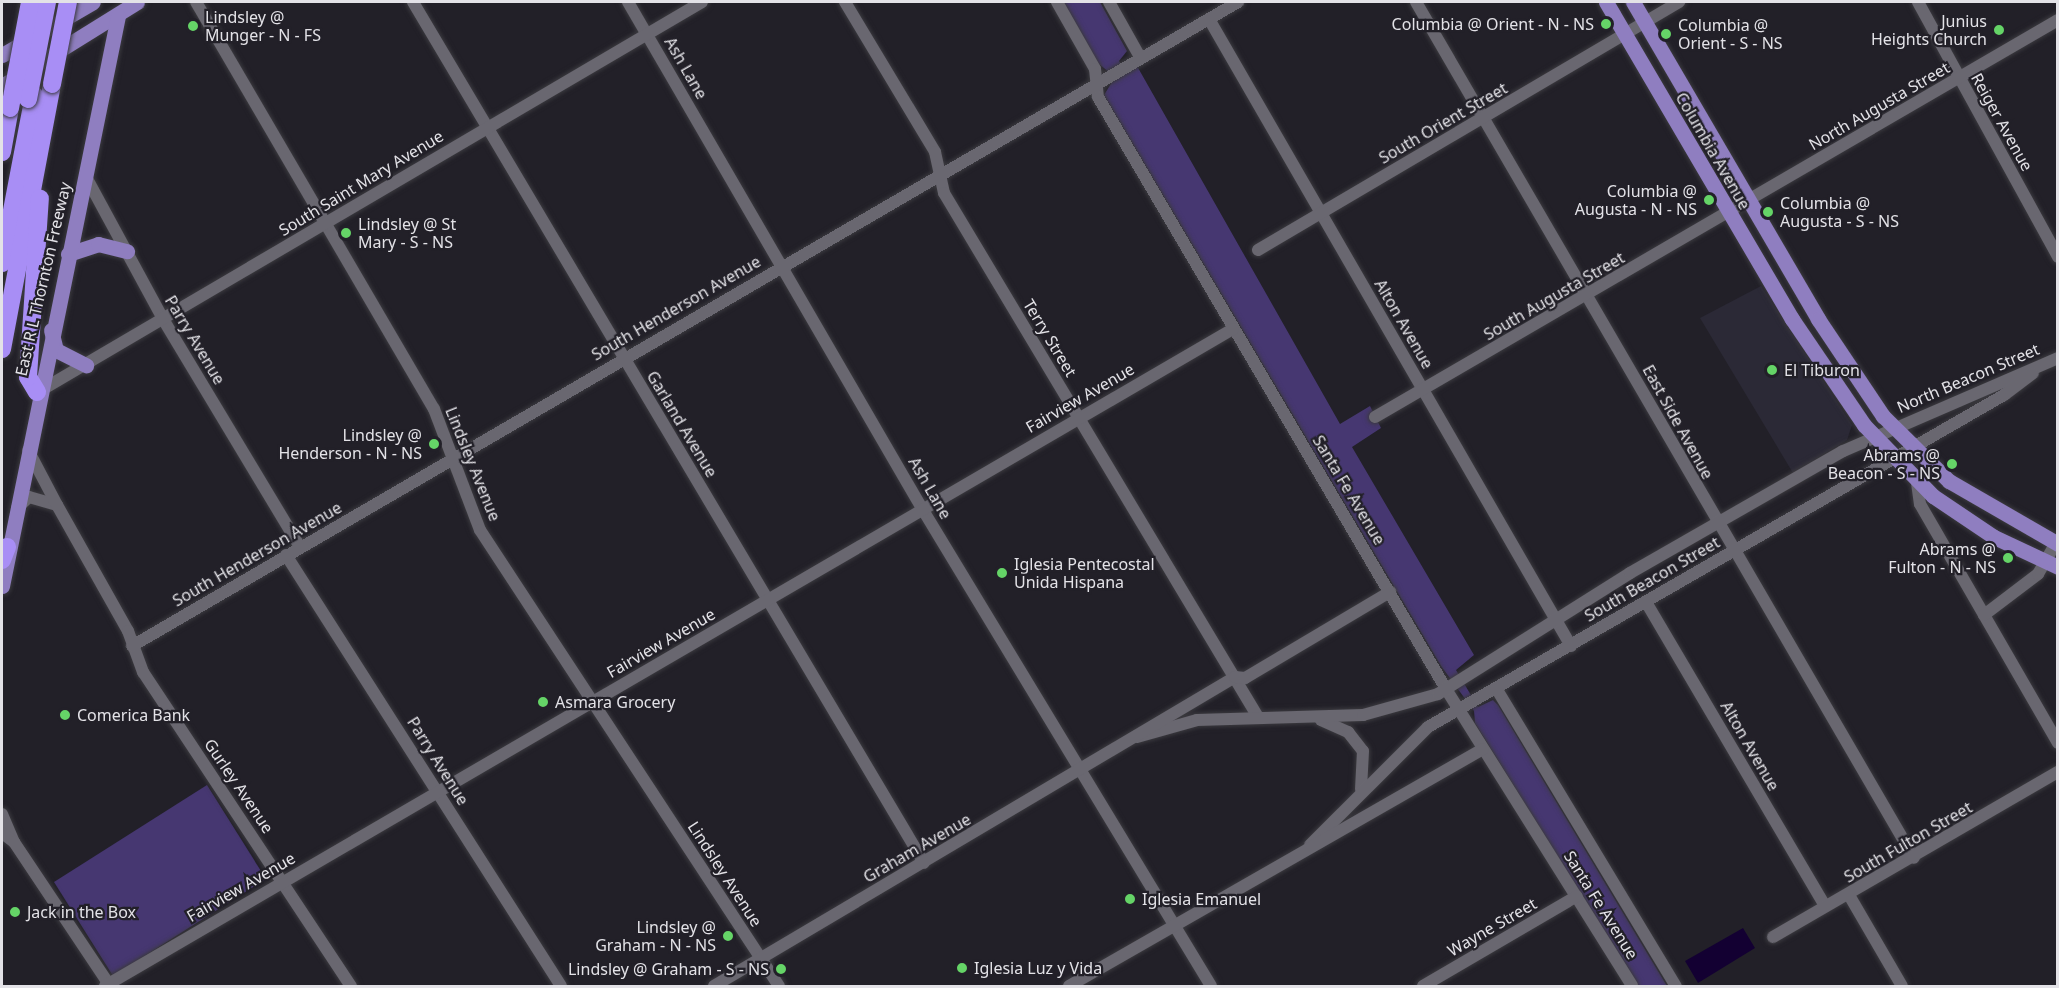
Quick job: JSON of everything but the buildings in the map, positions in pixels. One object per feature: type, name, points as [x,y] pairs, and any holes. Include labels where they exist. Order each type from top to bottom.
[{"type":"highway","points":[[2,152],[30,2]]},
{"type":"highway","points":[[2,263],[46,2]]},
{"type":"highway","points":[[2,234],[52,2]]},
{"type":"highway","name":"East R L Thornton Freeway","points":[[2,350],[68,2]]},
{"type":"highway","points":[[37,392],[28,377],[43,136]]},
{"type":"main road","points":[[6,52],[93,2]]},
{"type":"main road","points":[[2,86],[118,16],[137,2]]},
{"type":"main road","name":"Columbia Avenue","points":[[1606,2],[1816,358],[1873,436],[1891,458],[1917,483],[1994,537],[2052,565]]},
{"type":"main road","name":"Columbia Avenue","points":[[1633,2],[1851,374],[1892,428],[1911,447],[1974,499],[2057,543]]},
{"type":"main road","name":"East R L Thornton Freeway","points":[[2,586],[4,553],[51,323],[86,177],[118,16]]},
{"type":"main road","points":[[68,254],[98,244],[127,251]]},
{"type":"main road","points":[[51,323],[56,350],[86,365]]},
{"type":"street","name":"Lindsley Avenue","points":[[196,2],[434,409],[480,530],[779,987]]},
{"type":"street","name":"Garland Avenue","points":[[413,2],[924,863]]},
{"type":"street","name":"Ash Lane","points":[[628,2],[923,510],[1210,987]]},
{"type":"street","name":"South Saint Mary Avenue","points":[[37,392],[702,2]]},
{"type":"street","name":"Terry Street","points":[[845,2],[935,152],[939,177],[1078,418],[1258,717]]},
{"type":"street","name":"Santa Fe Avenue","points":[[1057,2],[1095,69],[1098,97],[1233,329],[1458,709],[1632,987]]},
{"type":"street","points":[[1109,2],[1140,57]]},
{"type":"street","name":"South Henderson Avenue","points":[[132,646],[781,265],[939,177],[1096,82],[1238,2]]},
{"type":"street","name":"East Side Avenue","points":[[1416,2],[1587,295],[1716,523],[1914,858]]},
{"type":"street","name":"South Orient Street","points":[[1258,250],[1679,2]]},
{"type":"street","name":"Reiger Avenue","points":[[1918,2],[2058,257]]},
{"type":"street","name":"Alton Avenue","points":[[1209,19],[1571,646]]},
{"type":"street","name":"North Augusta Street","points":[[1748,201],[2058,20]]},
{"type":"street","name":"Parry Avenue","points":[[86,177],[163,319],[300,547]]},
{"type":"street","name":"South Augusta Street","points":[[1375,417],[1424,391],[1748,201]]},
{"type":"street","name":"Fairview Avenue","points":[[108,986],[284,881],[1233,329]]},
{"type":"street","name":"North Beacon Street","points":[[1892,428],[2033,373],[2058,358]]},
{"type":"street","name":"South Beacon Street","points":[[1310,845],[1362,789],[1428,727],[1571,646],[2033,373]]},
{"type":"street","name":"South Beacon Street","points":[[1446,689],[1716,523],[1873,436],[1892,428]]},
{"type":"street","name":"Gurley Avenue","points":[[26,445],[132,646],[143,672],[284,881],[351,987]]},
{"type":"street","points":[[1917,483],[1920,504],[2058,743]]},
{"type":"street","points":[[14,512],[29,497],[57,505]]},
{"type":"street","points":[[1984,615],[2052,565],[2057,543]]},
{"type":"street","name":"Parry Avenue","points":[[286,555],[561,987]]},
{"type":"street","name":"Graham Avenue","points":[[714,987],[1079,772],[1235,677],[1245,678],[1390,592]]},
{"type":"street","name":"Alton Avenue","points":[[1646,602],[1825,906]]},
{"type":"street","name":"Santa Fe Avenue","points":[[1496,688],[1676,987]]},
{"type":"street","name":"Graham Avenue","points":[[1137,737],[1197,720],[1258,717],[1318,719],[1390,711],[1446,689]]},
{"type":"street","points":[[1318,719],[1348,732],[1363,751],[1362,789]]},
{"type":"street","name":"South Beacon Street","points":[[1069,987],[1310,845],[1351,827],[1483,749]]},
{"type":"street","name":"South Fulton Street","points":[[1773,937],[1914,858],[2058,772]]},
{"type":"street","points":[[2,814],[14,842],[108,986]]},
{"type":"street","points":[[2,833],[14,842]]},
{"type":"street","points":[[1849,895],[1902,987]]},
{"type":"street","name":"Wayne Street","points":[[1423,987],[1577,896]]},
{"type":"shaded area","points":[[1063,2],[1100,2],[1127,51],[1119,61],[1126,72],[1137,66],[1340,424],[1370,406],[1381,428],[1352,447],[1474,655],[1456,670],[1478,707],[1493,700],[1498,705],[1667,986],[1638,986],[1475,723],[1474,711],[1441,666],[1104,95],[1115,77],[1099,64]]},
{"type":"shaded area","points":[[1761,286],[1852,425],[1847,440],[1793,473],[1700,318]]},
{"type":"shaded area","points":[[207,785],[266,879],[113,976],[54,882]]},
{"type":"shaded area","points":[[1743,928],[1755,948],[1698,983],[1685,961]]},
{"type":"place","name":"Columbia @ Orient - N - NS","points":[[1606,24]]},
{"type":"place","name":"Lindsley @ Munger - N - FS","points":[[193,26]]},
{"type":"place","name":"Junius Heights Church","points":[[1999,30]]},
{"type":"place","name":"Columbia @ Orient - S - NS","points":[[1666,34]]},
{"type":"place","name":"Columbia @ Augusta - N - NS","points":[[1709,200]]},
{"type":"place","name":"Columbia @ Augusta - S - NS","points":[[1768,212]]},
{"type":"place","name":"Lindsley @ St Mary - S - NS","points":[[346,233]]},
{"type":"place","name":"El Tiburon","points":[[1772,370]]},
{"type":"place","name":"Lindsley @ Henderson - N - NS","points":[[434,444]]},
{"type":"place","name":"Abrams @ Beacon - S - NS","points":[[1952,464]]},
{"type":"place","name":"Abrams @ Fulton - N - NS","points":[[2008,558]]},
{"type":"place","name":"Iglesia Pentecostal Unida Hispana","points":[[1002,573]]},
{"type":"place","name":"Asmara Grocery","points":[[543,702]]},
{"type":"place","name":"Comerica Bank","points":[[65,715]]},
{"type":"place","name":"Iglesia Emanuel","points":[[1130,899]]},
{"type":"place","name":"Jack in the Box","points":[[15,912]]},
{"type":"place","name":"Lindsley @ Graham - N - NS","points":[[728,936]]},
{"type":"place","name":"Iglesia Luz y Vida","points":[[962,968]]},
{"type":"place","name":"Lindsley @ Graham - S - NS","points":[[781,969]]}]
